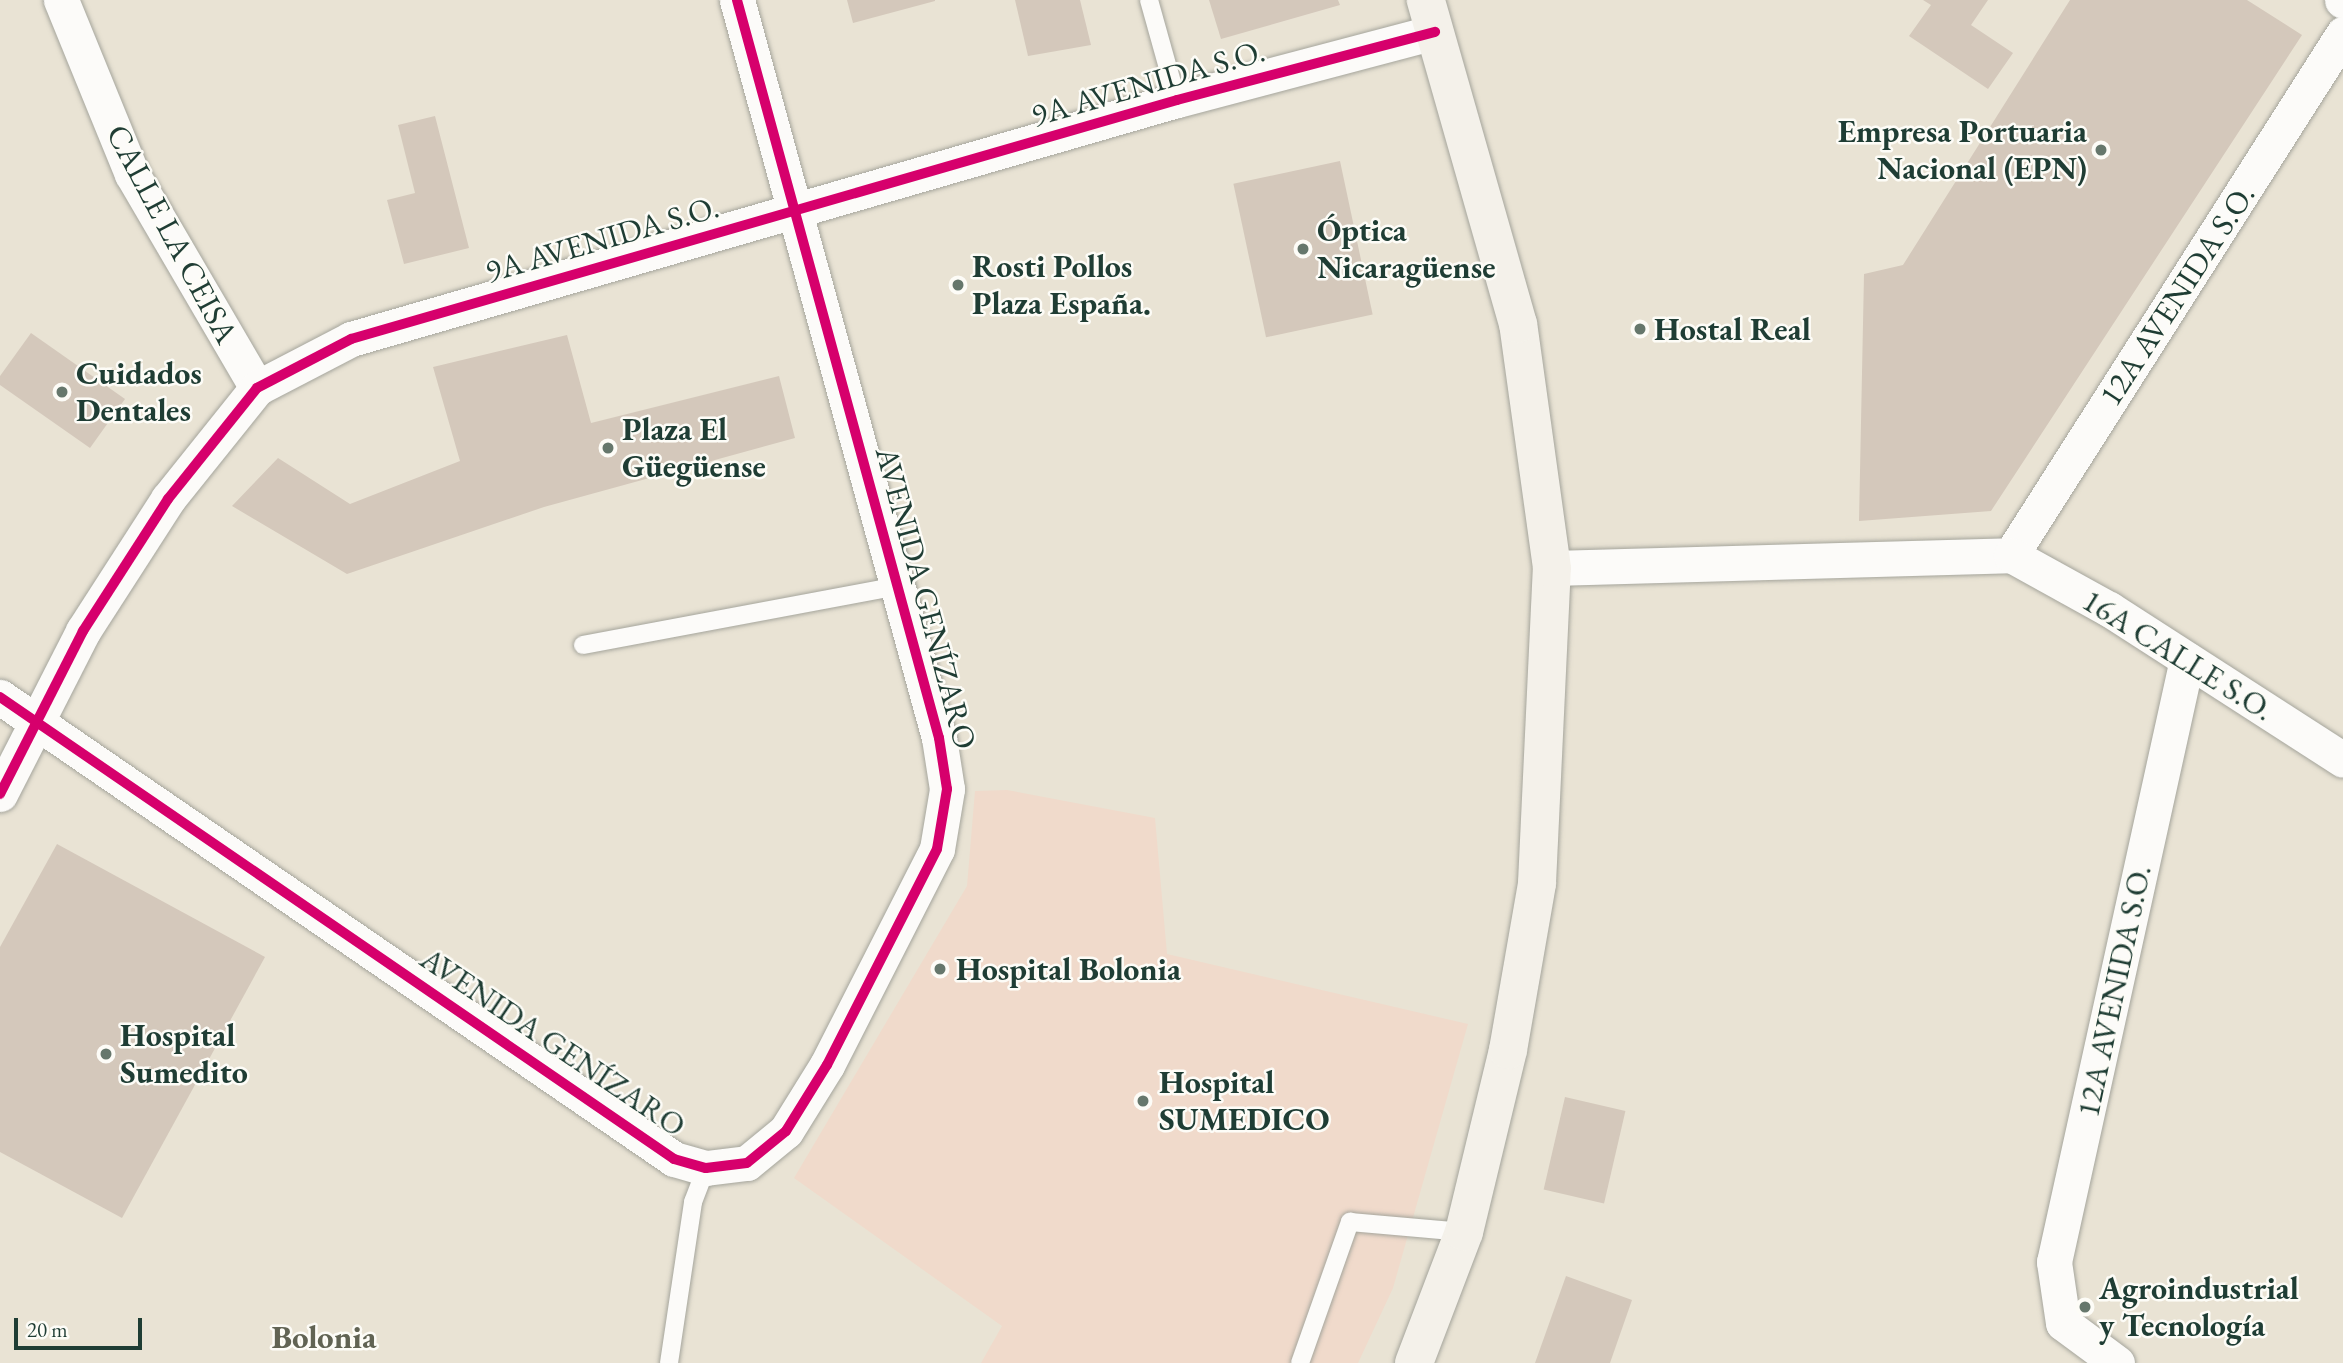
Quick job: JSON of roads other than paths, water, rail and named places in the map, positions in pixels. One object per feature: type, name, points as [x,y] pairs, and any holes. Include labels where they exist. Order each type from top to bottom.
[{"type":"main road","points":[[1415,1363],[1464,1231],[1508,1050],[1537,883],[1552,568],[1518,324],[1430,16]]},
{"type":"street","name":"CALLE LA CEISA","points":[[61,0],[132,174],[257,388]]},
{"type":"street","name":"AVENIDA GENÍZARO","points":[[0,697],[40,721],[674,1159],[706,1168],[747,1163],[786,1131],[827,1065],[937,849],[947,789],[939,738],[737,0]]},
{"type":"street","name":"9A AVENIDA S.O.","points":[[0,794],[40,721],[83,631],[168,499],[257,388],[351,339],[1177,100],[1430,16]]},
{"type":"street","name":"12A AVENIDA S.O.","points":[[2011,555],[2343,34]]},
{"type":"street","points":[[1552,568],[2011,555]]},
{"type":"street","name":"16A CALLE S.O.","points":[[2011,555],[2109,609],[2343,760]]},
{"type":"street","name":"12A AVENIDA S.O.","points":[[2117,1363],[2063,1323],[2054,1262],[2187,659]]},
{"type":"lane","points":[[1150,0],[1177,100]]},
{"type":"lane","points":[[583,645],[897,586]]},
{"type":"lane","points":[[669,1363],[693,1202],[706,1168]]},
{"type":"lane","points":[[1300,1363],[1350,1222],[1464,1231]]},
{"type":"place","name":"Empresa Portuaria Nacional (EPN)","points":[[2101,150]]},
{"type":"place","name":"Óptica Nicaragüense","points":[[1303,249]]},
{"type":"place","name":"Rosti Pollos Plaza España.","points":[[958,285]]},
{"type":"place","name":"Hostal Real","points":[[1640,329]]},
{"type":"place","name":"Cuidados Dentales","points":[[62,392]]},
{"type":"place","name":"Plaza El Güegüense","points":[[608,448]]},
{"type":"place","name":"Hospital Bolonia","points":[[940,969]]},
{"type":"place","name":"Hospital Sumedito","points":[[106,1054]]},
{"type":"place","name":"Hospital SUMEDICO","points":[[1143,1101]]},
{"type":"place","name":"Agroindustrial y Tecnología","points":[[2085,1307]]},
{"type":"district","name":"Bolonia","points":[[324,1337]]}]
